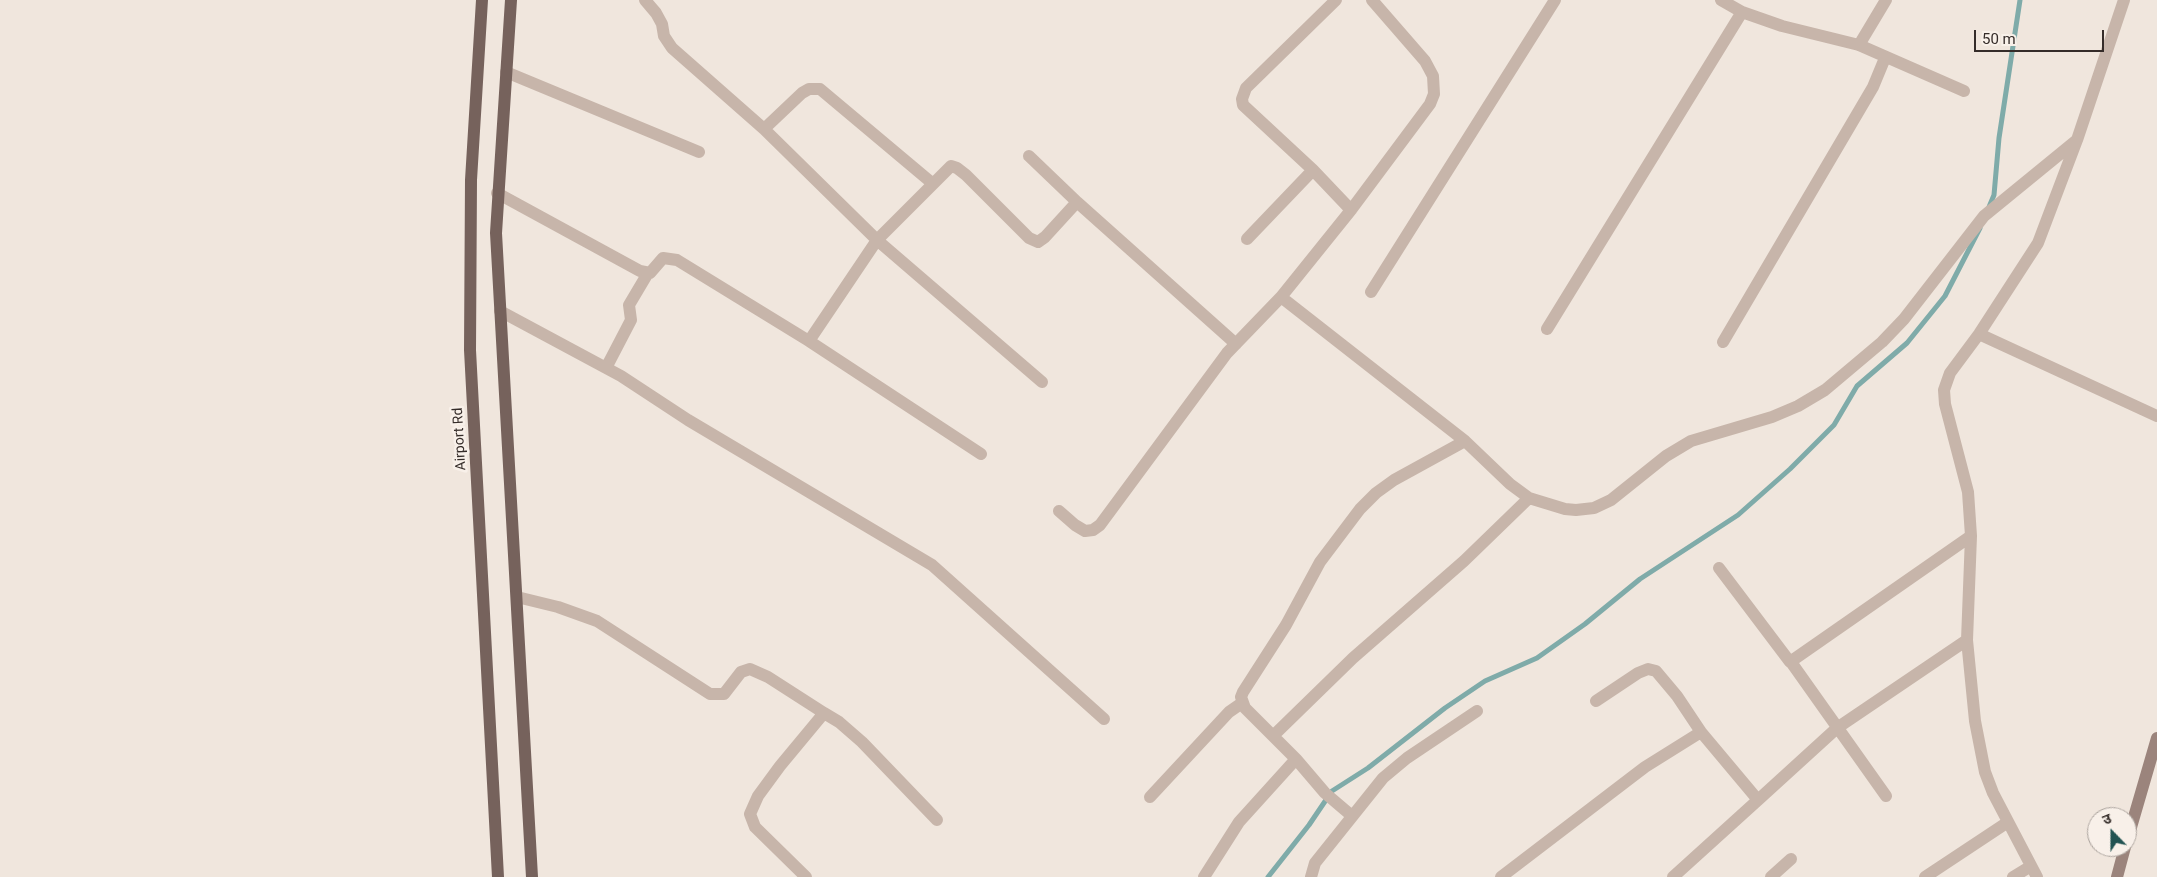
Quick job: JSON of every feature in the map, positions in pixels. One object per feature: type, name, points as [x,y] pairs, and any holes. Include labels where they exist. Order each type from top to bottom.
[{"type":"main road","name":"Airport Rd","points":[[482,0],[471,180],[470,350],[498,877]]},
{"type":"main road","points":[[511,0],[496,233],[532,877]]},
{"type":"street","points":[[645,0],[656,13],[662,24],[664,36],[672,48],[764,129],[877,240],[1042,382]]},
{"type":"street","points":[[1336,0],[1246,88],[1242,95],[1243,106],[1313,170],[1351,210]]},
{"type":"street","points":[[1059,511],[1075,526],[1085,530],[1093,530],[1100,526],[1226,353],[1281,297],[1351,210],[1430,104],[1434,94],[1433,76],[1425,61],[1372,0]]},
{"type":"street","points":[[1371,292],[1555,0]]},
{"type":"street","points":[[1721,0],[1742,12],[1782,26],[1859,45],[1964,91]]},
{"type":"street","points":[[1859,45],[1886,0]]},
{"type":"street","points":[[2014,877],[2034,872],[1993,793],[1981,754],[1975,721],[1967,640],[1971,536],[1968,492],[1945,404],[1944,390],[1950,373],[1980,334],[2038,243],[2077,140],[2124,0]]},
{"type":"street","points":[[1547,329],[1742,12]]},
{"type":"street","points":[[1723,342],[1873,87],[1885,58]]},
{"type":"street","points":[[506,72],[699,152]]},
{"type":"street","points":[[764,129],[802,93],[809,89],[820,89],[932,183]]},
{"type":"street","points":[[1281,297],[1466,442],[1510,484],[1529,498],[1565,509],[1594,508],[1611,500],[1666,456],[1691,441],[1772,417],[1798,406],[1825,390],[1882,342],[1904,319],[1984,216],[2077,140]]},
{"type":"street","points":[[1029,156],[1077,202],[1236,344]]},
{"type":"street","points":[[809,341],[877,240],[951,166],[957,168],[1020,232],[1033,241],[1045,237],[1077,202]]},
{"type":"street","points":[[1247,240],[1313,170]]},
{"type":"street","points":[[498,193],[640,271],[648,273]]},
{"type":"street","points":[[606,368],[631,320],[628,305],[648,273],[654,270],[662,258],[677,260],[809,341],[981,454]]},
{"type":"street","points":[[500,311],[606,368],[688,420],[932,565],[1104,719]]},
{"type":"street","points":[[1980,334],[2157,416]]},
{"type":"street","points":[[1242,703],[1243,692],[1286,624],[1320,562],[1341,531],[1376,492],[1418,466],[1466,442]]},
{"type":"street","points":[[1274,735],[1353,658],[1464,561],[1529,498]]},
{"type":"street","points":[[1791,662],[1971,536]]},
{"type":"street","points":[[1719,568],[1791,662],[1886,796]]},
{"type":"street","points":[[517,597],[558,607],[597,621],[710,694],[724,694],[741,672],[750,669],[768,677],[839,722],[862,742],[937,820]]},
{"type":"street","points":[[1672,877],[1837,728],[1967,640]]},
{"type":"street","points":[[1596,701],[1638,673],[1648,669],[1656,671],[1677,696],[1701,732],[1758,800]]},
{"type":"street","points":[[1242,703],[1274,735],[1325,793],[1349,813]]},
{"type":"street","points":[[1150,797],[1229,712],[1242,703]]},
{"type":"street","points":[[1311,877],[1315,863],[1349,813],[1383,778],[1396,766],[1477,712]]},
{"type":"street","points":[[806,877],[755,827],[750,814],[758,796],[824,713]]},
{"type":"street","points":[[1501,877],[1516,873],[1645,768],[1701,732]]},
{"type":"street","points":[[2137,807],[2157,738]]},
{"type":"street","points":[[1204,877],[1239,822],[1296,759]]},
{"type":"street","points":[[1925,877],[2008,822]]},
{"type":"street","points":[[2118,877],[2123,857]]},
{"type":"street","points":[[1771,877],[1791,859]]},
{"type":"waterway","points":[[1989,207],[1994,195],[1999,138],[2020,0]]},
{"type":"waterway","points":[[1268,877],[1309,825],[1332,791],[1368,768],[1445,708],[1485,681],[1537,658],[1585,624],[1640,579],[1738,515],[1790,469],[1834,425],[1857,386],[1907,343],[1945,296],[1980,228]]}]
